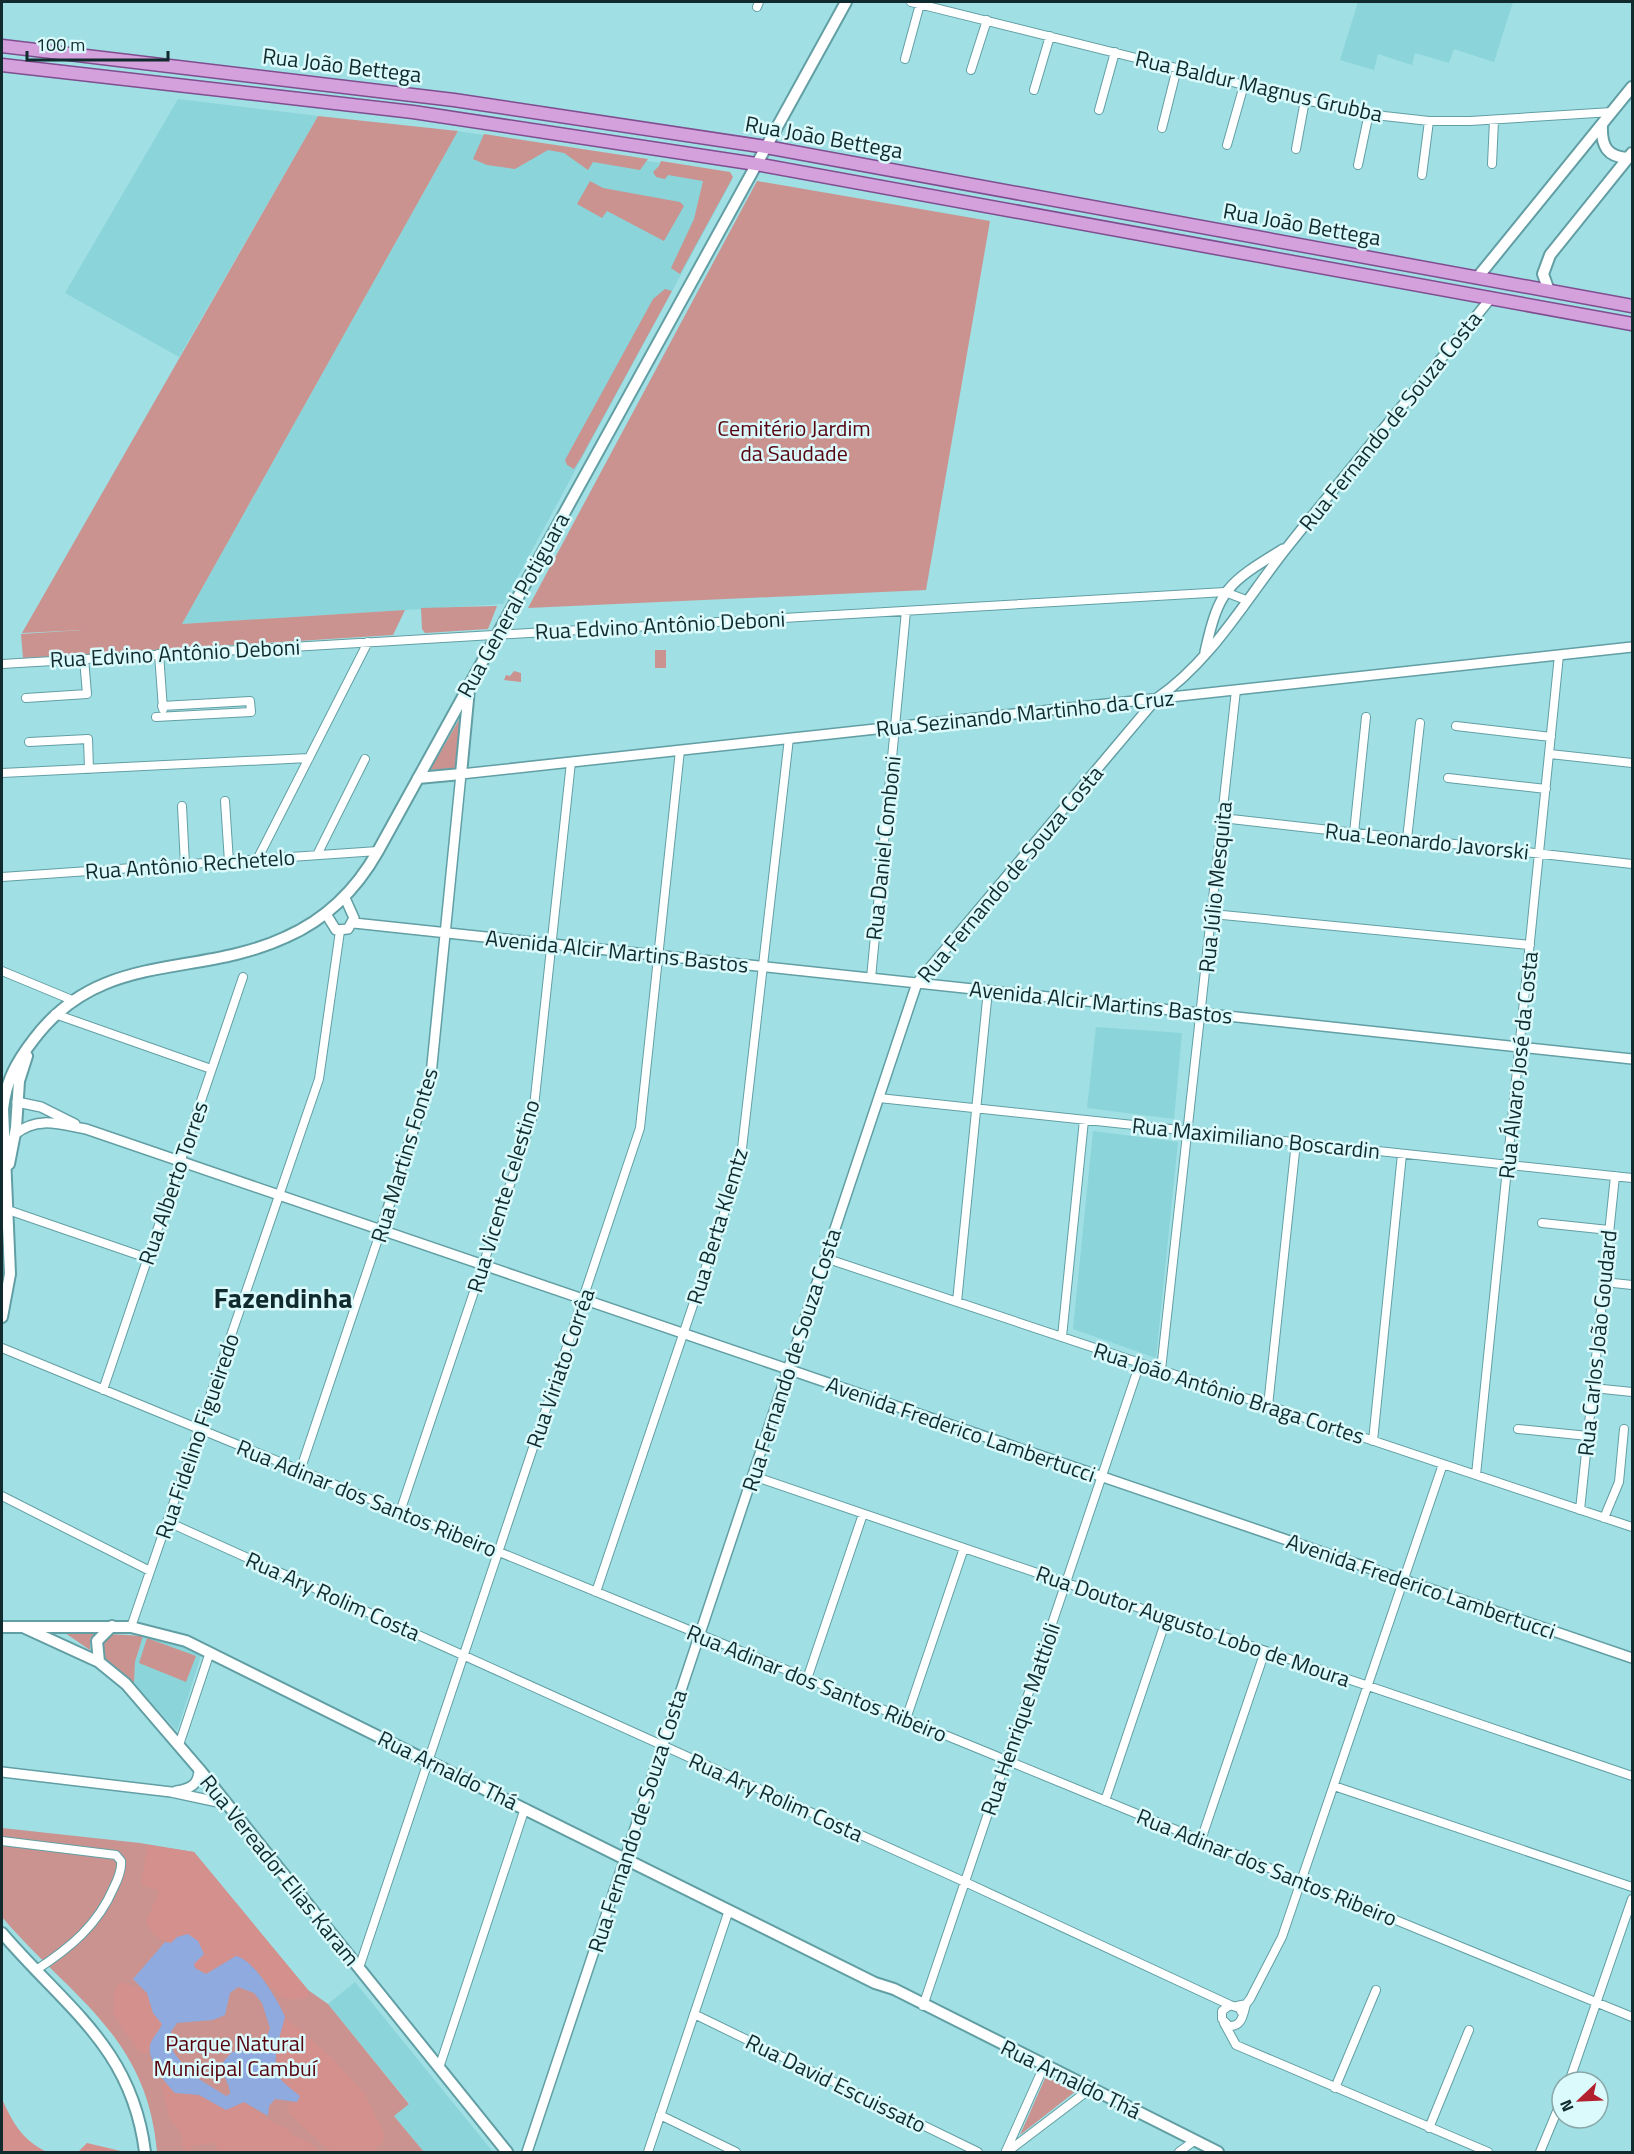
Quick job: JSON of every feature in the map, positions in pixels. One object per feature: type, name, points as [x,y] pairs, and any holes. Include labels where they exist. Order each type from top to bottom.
[{"type":"main road","name":"Rua General Potiguara","points":[[2,1317],[10,1274],[2,1125],[7,1085],[17,1062],[55,1014],[93,987],[119,977],[263,946],[301,930],[326,914],[345,898],[363,876],[846,2]]},
{"type":"main road","name":"Rua João Bettega","points":[[2,46],[436,97],[766,147],[1632,306]]},
{"type":"main road","points":[[26,68],[30,50]]},
{"type":"main road","name":"Rua João Bettega","points":[[2,65],[412,112],[756,164],[1632,324]]},
{"type":"main road","points":[[1478,278],[1632,87]]},
{"type":"main road","points":[[412,112],[414,95]]},
{"type":"main road","points":[[434,116],[436,97]]},
{"type":"main road","points":[[1602,125],[1601,138],[1607,152],[1613,156],[1630,156]]},
{"type":"main road","points":[[1550,291],[1543,274],[1550,255],[1630,156]]},
{"type":"main road","points":[[1107,228],[1110,211]]},
{"type":"main road","points":[[1128,232],[1130,214]]},
{"type":"main road","points":[[1439,289],[1443,272]]},
{"type":"main road","name":"Rua Martins Fontes","points":[[462,774],[470,684]]},
{"type":"main road","name":"Rua Sezinando Martinho da Cruz","points":[[418,778],[462,774]]},
{"type":"main road","name":"Rua General Potiguara","points":[[5,1182],[15,1134],[21,1073],[34,1039]]},
{"type":"main road","points":[[2,1125],[17,1102]]},
{"type":"main road","name":"Rua Vereador Elias Karam","points":[[21,1626],[99,1662],[122,1680],[199,1769],[507,2152]]},
{"type":"main road","points":[[99,1662],[97,1641],[112,1626]]},
{"type":"main road","name":"Rua Arnaldo Thá","points":[[2,1627],[112,1626],[131,1627],[174,1636],[429,1760],[875,1983],[906,2002],[923,2006],[1218,2152]]},
{"type":"main road","points":[[2,1933],[94,2032],[119,2067],[135,2102],[145,2152]]},
{"type":"street","name":"Rua Baldur Magnus Grubba","points":[[915,3],[1305,100],[1369,113],[1428,121],[1494,120],[1612,112]]},
{"type":"street","points":[[905,59],[915,3]]},
{"type":"street","points":[[971,70],[987,20]]},
{"type":"street","points":[[1034,90],[1050,36]]},
{"type":"street","points":[[1099,110],[1114,52]]},
{"type":"street","points":[[1162,128],[1178,68]]},
{"type":"street","points":[[1227,145],[1244,85]]},
{"type":"street","points":[[1296,149],[1305,100]]},
{"type":"street","points":[[1358,165],[1369,113]]},
{"type":"street","points":[[1492,164],[1494,120]]},
{"type":"street","points":[[1422,175],[1428,121]]},
{"type":"street","name":"Rua Fernando de Souza Costa","points":[[527,2152],[917,983],[1156,699],[1183,678],[1226,630],[1289,545],[1491,298]]},
{"type":"street","name":"Rua Fernando de Souza Costa","points":[[1205,654],[1214,613],[1225,592],[1245,573],[1289,545]]},
{"type":"street","name":"Rua Edvino Antônio Deboni","points":[[2,663],[1225,592],[1246,600]]},
{"type":"street","name":"Rua Daniel Comboni","points":[[871,978],[906,611]]},
{"type":"street","points":[[257,860],[368,642]]},
{"type":"street","name":"Rua Sezinando Martinho da Cruz","points":[[462,774],[1632,647]]},
{"type":"street","points":[[159,654],[162,706],[160,717],[251,712],[250,701],[162,706]]},
{"type":"street","name":"Rua Álvaro José da Costa","points":[[1476,1475],[1559,655]]},
{"type":"street","points":[[26,698],[87,694],[84,659]]},
{"type":"street","name":"Rua Júlio Mesquita","points":[[1161,1370],[1236,690]]},
{"type":"street","points":[[1354,833],[1366,717]]},
{"type":"street","points":[[1407,839],[1420,723]]},
{"type":"street","points":[[1456,726],[1551,737]]},
{"type":"street","name":"Rua Berta Klemtz","points":[[596,1592],[740,1166],[789,738]]},
{"type":"street","points":[[29,742],[88,739],[89,769]]},
{"type":"street","name":"Rua Viriato Corrêa","points":[[359,1968],[639,1128],[680,750]]},
{"type":"street","points":[[1550,754],[1632,763]]},
{"type":"street","points":[[2,773],[309,758]]},
{"type":"street","points":[[318,855],[365,759]]},
{"type":"street","name":"Rua Vicente Celestino","points":[[400,1512],[534,1110],[571,762]]},
{"type":"street","name":"Rua Martins Fontes","points":[[300,1471],[429,1087],[462,774]]},
{"type":"street","points":[[1448,778],[1546,789]]},
{"type":"street","points":[[225,801],[229,862]]},
{"type":"street","points":[[182,806],[185,864]]},
{"type":"street","name":"Rua Leonardo Javorski","points":[[1222,818],[1632,864]]},
{"type":"street","name":"Rua Antônio Rechetelo","points":[[2,877],[378,851]]},
{"type":"street","points":[[326,914],[332,926],[340,931],[348,929],[354,922],[354,913],[345,898]]},
{"type":"street","points":[[1212,914],[1530,945]]},
{"type":"street","name":"Avenida Alcir Martins Bastos","points":[[354,922],[1632,1059]]},
{"type":"street","name":"Rua Fidelino Figueiredo","points":[[131,1627],[323,1062],[340,931]]},
{"type":"street","points":[[2,971],[72,1000]]},
{"type":"street","name":"Rua Alberto Torres","points":[[103,1390],[243,976]]},
{"type":"street","points":[[957,1302],[988,990]]},
{"type":"street","points":[[55,1014],[211,1069]]},
{"type":"street","name":"Rua Maximiliano Boscardin","points":[[879,1098],[1632,1178]]},
{"type":"street","name":"Avenida Frederico Lambertucci","points":[[17,1102],[41,1107],[86,1130],[1632,1658]]},
{"type":"street","points":[[1062,1336],[1084,1120]]},
{"type":"street","name":"Avenida Frederico Lambertucci","points":[[15,1134],[26,1126],[39,1122],[86,1130]]},
{"type":"street","points":[[1268,1406],[1296,1142]]},
{"type":"street","points":[[1373,1441],[1402,1154]]},
{"type":"street","name":"Rua Carlos João Goudard","points":[[1580,1510],[1615,1176]]},
{"type":"street","points":[[8,1210],[147,1258]]},
{"type":"street","points":[[1542,1223],[1609,1230]]},
{"type":"street","name":"Rua João Antônio Braga Cortes","points":[[825,1258],[1632,1527]]},
{"type":"street","points":[[1604,1282],[1632,1285]]},
{"type":"street","name":"Rua Adinar dos Santos Ribeiro","points":[[2,1348],[1632,2017]]},
{"type":"street","name":"Rua Henrique Mattioli","points":[[923,2006],[1140,1363]]},
{"type":"street","points":[[1593,1388],[1632,1392]]},
{"type":"street","points":[[1518,1429],[1588,1436]]},
{"type":"street","points":[[1604,1518],[1619,1482],[1624,1429]]},
{"type":"street","points":[[1233,2043],[1236,2026],[1274,1954],[1301,1881],[1443,1464]]},
{"type":"street","name":"Rua Doutor Augusto Lobo de Moura","points":[[753,1476],[1632,1776]]},
{"type":"street","points":[[2,1496],[150,1571]]},
{"type":"street","points":[[807,1679],[863,1514]]},
{"type":"street","name":"Rua Ary Rolim Costa","points":[[168,1521],[1233,2006]]},
{"type":"street","points":[[906,1719],[964,1548]]},
{"type":"street","points":[[1105,1801],[1167,1617]]},
{"type":"street","points":[[1201,1840],[1266,1651]]},
{"type":"street","points":[[179,1745],[210,1652]]},
{"type":"street","points":[[171,1792],[192,1786],[199,1777],[199,1769]]},
{"type":"street","points":[[2,1772],[171,1792],[227,1804]]},
{"type":"street","points":[[1334,1785],[1632,1887]]},
{"type":"street","points":[[439,2068],[525,1808]]},
{"type":"street","points":[[2,1841],[116,1855],[121,1860],[118,1877],[99,1917],[66,1949],[36,1970]]},
{"type":"street","points":[[1573,2070],[1632,1899]]},
{"type":"street","points":[[648,2152],[729,1910]]},
{"type":"street","points":[[1335,2088],[1376,1990]]},
{"type":"street","points":[[1220,2001],[1224,2023],[1233,2043],[1488,2152]]},
{"type":"street","points":[[1222,2011],[1246,2004]]},
{"type":"street","points":[[1233,2006],[1243,2014]]},
{"type":"street","name":"Rua David Escuissato","points":[[694,2014],[978,2152]]},
{"type":"street","points":[[1224,2023],[1236,2026]]},
{"type":"street","points":[[1429,2128],[1469,2030]]},
{"type":"street","points":[[1006,2152],[1044,2066]]},
{"type":"street","points":[[1006,2152],[1090,2089]]},
{"type":"street","points":[[660,2115],[736,2152]]},
{"type":"street","points":[[1540,2152],[1550,2128]]},
{"type":"street","points":[[1179,2152],[1194,2141]]},
{"type":"shaded area","points":[[1358,2],[1513,2],[1494,62],[1454,49],[1449,63],[1415,53],[1412,65],[1378,54],[1374,70],[1340,60]]},
{"type":"shaded area","points":[[178,99],[318,116],[179,357],[65,293]]},
{"type":"shaded area","points":[[458,131],[730,174],[732,180],[503,604],[182,624]]},
{"type":"shaded area","points":[[1096,1027],[1182,1033],[1174,1119],[1087,1108]]},
{"type":"shaded area","points":[[1093,1131],[1178,1142],[1156,1358],[1073,1329]]},
{"type":"shaded area","points":[[143,1636],[170,1641],[201,1656],[177,1731],[134,1683],[135,1662]]},
{"type":"shaded area","points":[[148,1845],[194,1852],[308,1990],[307,1997],[294,1999],[283,1997],[267,1984],[246,1960],[236,1956],[206,1974],[195,1968],[177,1937],[171,1943],[154,1933],[146,1923],[159,1891],[141,1884]]},
{"type":"shaded area","points":[[188,1934],[198,1941],[204,1954],[194,1964],[195,1968],[206,1974],[236,1956],[250,1965],[265,1982],[285,2017],[277,2049],[276,2067],[282,2081],[300,2096],[297,2102],[275,2099],[269,2106],[268,2116],[244,2102],[226,2110],[199,2095],[175,2093],[162,2077],[151,2057],[150,2045],[162,2024],[153,2013],[147,1993],[133,1979],[165,1942],[171,1943],[177,1937]],"holes":[[[238,1987],[254,1993],[262,2003],[270,2028],[263,2048],[232,2052],[223,2062],[222,2067],[230,2094],[226,2096],[191,2074],[174,2053],[170,2042],[171,2032],[177,2023],[213,2020],[225,2015],[230,1993]]]},
{"type":"shaded area","points":[[122,1982],[147,1993],[153,2013],[163,2024],[150,2045],[150,2053],[140,2053],[113,2014],[114,1992]]},
{"type":"shaded area","points":[[355,1982],[493,2152],[424,2152],[394,2116],[409,2103],[328,2004]]},
{"type":"shaded area","points":[[285,2017],[331,2057],[364,2093],[385,2136],[381,2145],[376,2147],[376,2152],[330,2152],[289,2113],[288,2104],[297,2101],[282,2079],[277,2061]]},
{"type":"shaded area","points":[[165,2081],[175,2093],[199,2095],[209,2098],[216,2105],[234,2107],[244,2102],[274,2123],[285,2127],[292,2135],[309,2142],[320,2152],[219,2152],[213,2142],[192,2146],[190,2152],[183,2149],[181,2133],[170,2120],[162,2088]]},
{"type":"shaded area","points":[[2,2099],[19,2130],[31,2142],[47,2152],[2,2152]]},
{"type":"shaded area","points":[[87,2143],[125,2152],[78,2152]]},
{"type":"green space","points":[[318,116],[458,131],[182,624],[405,610],[393,635],[23,658],[21,634],[83,630],[22,633]]},
{"type":"green space","points":[[484,134],[648,159],[640,170],[593,162],[588,170],[564,153],[548,150],[515,169],[487,165],[473,159]]},
{"type":"green space","points":[[661,161],[730,172],[733,177],[680,274],[671,268],[694,219],[703,181],[668,175],[665,179],[656,177],[653,172]]},
{"type":"green space","points":[[590,181],[603,188],[680,202],[684,206],[664,241],[607,211],[602,218],[577,204]]},
{"type":"green space","name":"Cemitério Jardim da Saudade","points":[[757,181],[990,221],[926,590],[528,608]]},
{"type":"green space","points":[[665,289],[672,291],[574,469],[567,465],[565,460],[653,299]]},
{"type":"green space","points":[[497,606],[488,629],[425,633],[422,629],[421,608]]},
{"type":"green space","points":[[655,650],[666,650],[666,668],[655,668]]},
{"type":"green space","points":[[514,671],[521,673],[521,682],[504,680],[506,675],[510,676]]},
{"type":"green space","points":[[460,718],[455,768],[430,770]]},
{"type":"green space","points":[[65,1633],[95,1633],[90,1639],[90,1650]]},
{"type":"green space","points":[[109,1634],[143,1636],[135,1662],[134,1683],[103,1657],[102,1639]]},
{"type":"green space","points":[[147,1638],[196,1656],[186,1682],[139,1663]]},
{"type":"green space","name":"Parque Natural Municipal Cambuí","points":[[2,1828],[140,1843],[194,1852],[308,1990],[328,2004],[409,2104],[394,2116],[424,2152],[157,2152],[150,2112],[138,2077],[122,2048],[102,2021],[2,1917]]},
{"type":"green space","points":[[1046,2076],[1076,2091],[1020,2135]]},
{"type":"district","name":"Fazendinha","points":[[283,1297]]}]
